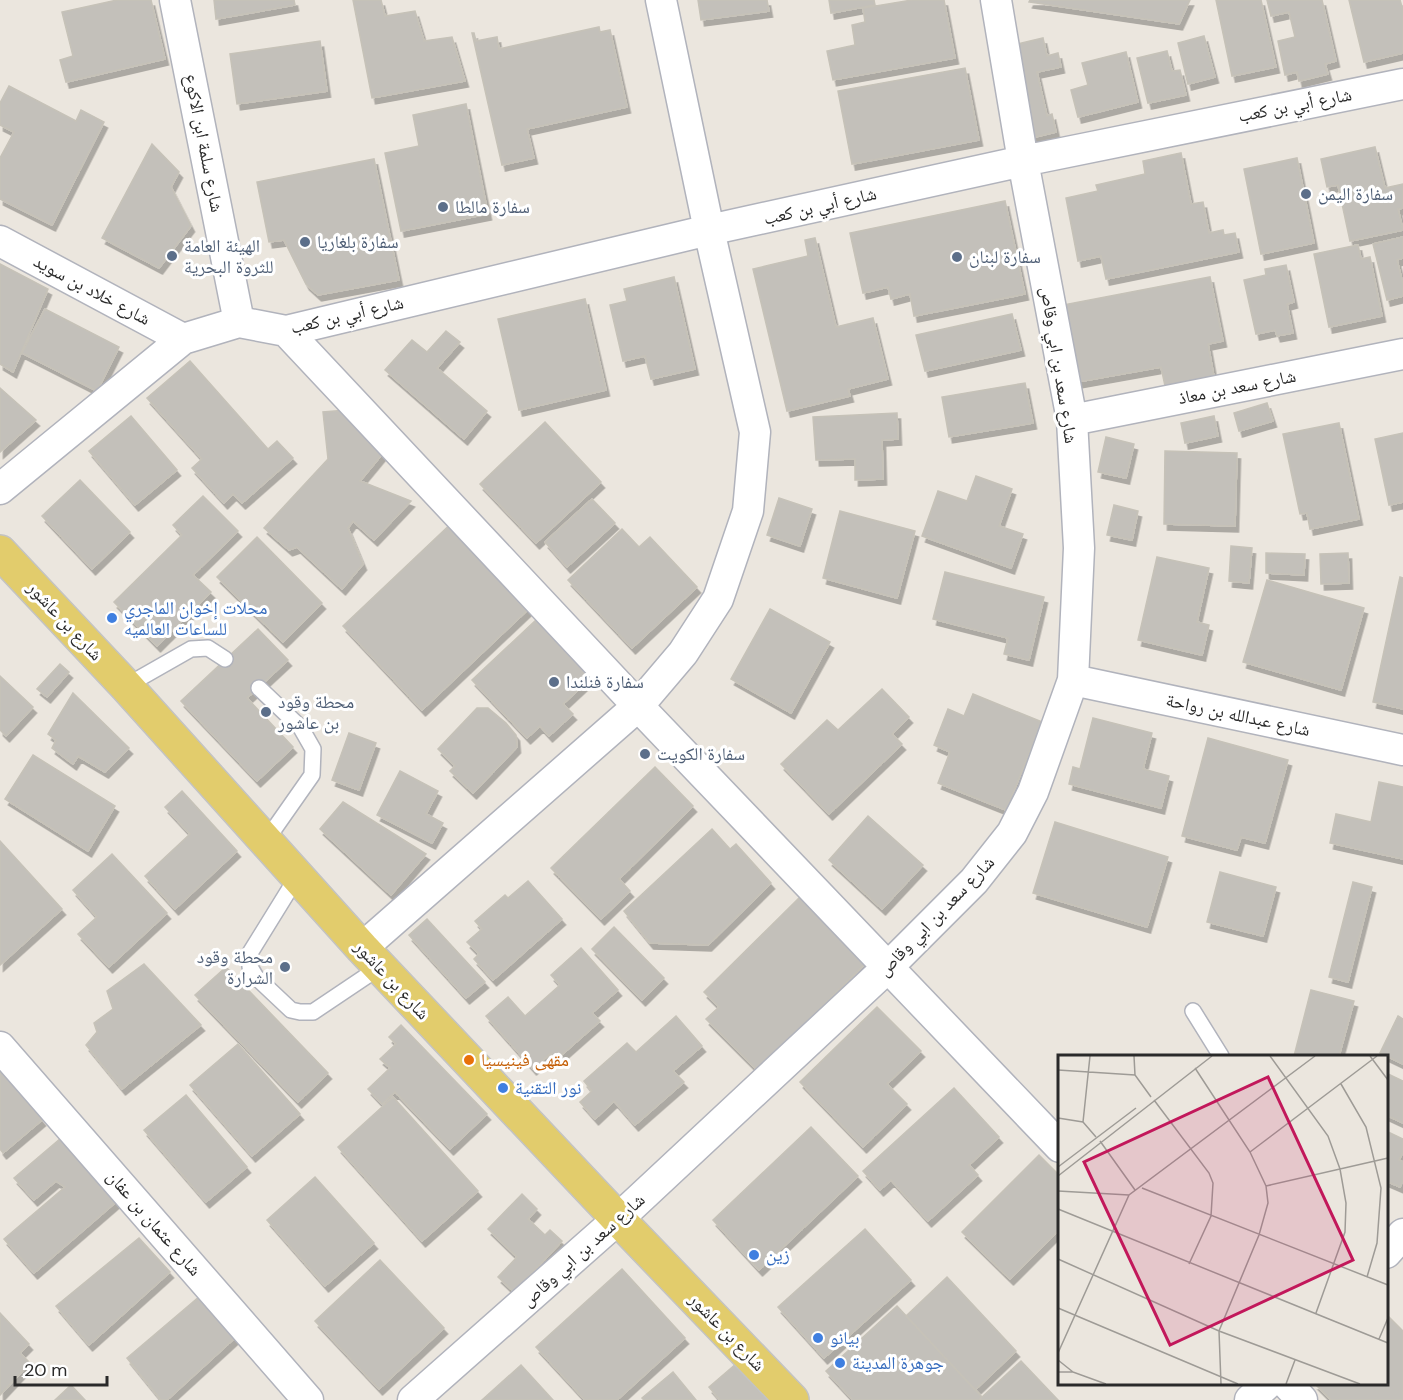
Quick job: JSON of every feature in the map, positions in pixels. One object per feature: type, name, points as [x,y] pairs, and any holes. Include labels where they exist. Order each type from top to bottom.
[{"type":"main road","name":"شارع بن عاشور","points":[[0,552],[126,686],[371,957],[618,1220],[792,1400]]},
{"type":"street","name":"شارع سلمة ابن الاكوع","points":[[175,0],[239,322]]},
{"type":"street","points":[[371,957],[638,706],[683,653],[718,599],[748,511],[755,432],[709,230],[661,0]]},
{"type":"street","name":"شارع سعد بن ابي وقاص","points":[[413,1400],[618,1220],[887,968],[974,881],[1012,834],[1033,792],[1072,680],[1079,548],[1072,420],[1023,161],[996,0]]},
{"type":"street","name":"شارع أبي بن كعب","points":[[239,322],[286,331],[709,230],[1023,161],[1403,84]]},
{"type":"street","name":"شارع خلاد بن سويد","points":[[0,241],[183,339]]},
{"type":"street","points":[[0,489],[183,339],[239,322]]},
{"type":"street","points":[[286,331],[638,706],[1058,1146]]},
{"type":"street","name":"شارع سعد بن معاذ","points":[[1072,420],[1403,354]]},
{"type":"street","name":"شارع عبدالله بن رواحة","points":[[1072,680],[1403,750]]},
{"type":"street","name":"شارع عثمان بن عفان","points":[[0,1047],[308,1400]]},
{"type":"street","points":[[1388,1251],[1403,1234]]},
{"type":"street","points":[[1250,1400],[1265,1385]]},
{"type":"street","points":[[1289,1385],[1302,1400]]},
{"type":"lane","points":[[126,686],[191,649],[208,648],[225,659]]},
{"type":"lane","points":[[259,688],[301,728],[313,749],[312,775],[265,842]]},
{"type":"lane","points":[[297,877],[250,953],[250,967],[255,976],[291,1010],[313,1012],[371,957]]},
{"type":"lane","points":[[1193,1011],[1220,1055]]},
{"type":"building","points":[[117,0],[151,0],[165,59],[66,82],[60,60],[73,56],[62,12]]},
{"type":"building","points":[[214,0],[294,0],[295,5],[216,19]]},
{"type":"building","points":[[353,0],[381,0],[385,16],[415,11],[424,41],[452,37],[465,81],[372,98]]},
{"type":"building","points":[[698,0],[767,0],[769,11],[701,20]]},
{"type":"building","points":[[829,0],[874,0],[875,5],[831,13]]},
{"type":"building","points":[[912,0],[944,0],[955,58],[833,80],[827,51],[855,45],[852,25],[865,22],[863,8]]},
{"type":"building","points":[[1030,0],[1190,0],[1179,24],[1029,2]]},
{"type":"building","points":[[1216,0],[1261,0],[1276,67],[1232,76]]},
{"type":"building","points":[[1267,0],[1322,0],[1336,61],[1325,64],[1328,74],[1299,81],[1297,72],[1285,75],[1278,41],[1295,37],[1289,12],[1271,16]]},
{"type":"building","points":[[1349,0],[1400,0],[1403,10],[1403,53],[1364,62]]},
{"type":"building","points":[[599,27],[600,32],[610,30],[627,107],[527,129],[534,158],[502,165],[472,33],[476,41],[497,37],[499,49]]},
{"type":"building","points":[[1204,36],[1215,77],[1188,84],[1178,43]]},
{"type":"building","points":[[1043,38],[1047,56],[1058,53],[1061,67],[1037,72],[1047,116],[1052,114],[1056,132],[1031,138],[1009,46]]},
{"type":"building","points":[[320,41],[327,91],[237,104],[230,54]]},
{"type":"building","points":[[1167,51],[1172,71],[1180,70],[1186,95],[1148,103],[1137,58]]},
{"type":"building","points":[[1126,52],[1138,102],[1078,117],[1071,90],[1088,85],[1082,63]]},
{"type":"building","points":[[965,68],[979,140],[852,164],[838,91]]},
{"type":"building","points":[[9,86],[76,121],[81,110],[104,122],[52,225],[0,199],[0,158],[14,132],[0,125],[0,103]]},
{"type":"building","points":[[466,104],[488,214],[401,231],[385,153],[419,146],[413,115]]},
{"type":"building","points":[[152,144],[179,172],[171,187],[191,226],[159,268],[102,238]]},
{"type":"building","points":[[1375,147],[1385,188],[1403,184],[1403,208],[1398,209],[1403,230],[1350,241],[1338,185],[1327,187],[1321,159]]},
{"type":"building","points":[[1181,153],[1191,204],[1203,202],[1209,233],[1223,230],[1224,235],[1235,233],[1239,252],[1106,279],[1101,256],[1078,261],[1066,198],[1098,191],[1096,185],[1145,174],[1143,161]]},
{"type":"building","points":[[1297,158],[1314,243],[1261,254],[1244,169]]},
{"type":"building","points":[[374,159],[399,280],[318,295],[306,284],[284,240],[269,242],[257,182]]},
{"type":"building","points":[[1005,201],[1025,294],[914,316],[910,294],[891,299],[888,287],[863,293],[850,233]]},
{"type":"building","points":[[1403,237],[1403,258],[1397,260],[1403,284],[1403,296],[1387,300],[1373,244]]},
{"type":"building","points":[[815,238],[836,327],[873,318],[888,379],[848,389],[850,396],[787,411],[753,269],[808,256],[805,240]]},
{"type":"building","points":[[1358,245],[1361,259],[1370,257],[1382,316],[1329,327],[1314,254]]},
{"type":"building","points":[[0,264],[48,289],[13,372],[0,364]]},
{"type":"building","points":[[1286,265],[1294,302],[1287,304],[1293,333],[1277,336],[1275,330],[1256,334],[1244,280],[1266,275],[1265,269]]},
{"type":"building","points":[[674,277],[695,369],[651,379],[645,356],[623,361],[610,305],[627,301],[624,289]]},
{"type":"building","points":[[1210,277],[1223,341],[1208,344],[1214,377],[1165,386],[1161,367],[1078,382],[1063,305]]},
{"type":"building","points":[[585,299],[606,390],[519,410],[498,319]]},
{"type":"building","points":[[45,309],[119,347],[97,391],[22,353]]},
{"type":"building","points":[[1012,314],[1021,350],[925,371],[916,335]]},
{"type":"building","points":[[446,331],[460,342],[437,368],[487,411],[464,439],[385,370],[412,340],[427,352]]},
{"type":"building","points":[[190,361],[268,449],[277,441],[293,458],[242,503],[233,494],[224,503],[192,468],[202,459],[147,398]]},
{"type":"building","points":[[1025,383],[1033,423],[949,437],[942,397]]},
{"type":"building","points":[[0,388],[36,420],[0,452]]},
{"type":"building","points":[[1267,403],[1273,421],[1239,431],[1234,413]]},
{"type":"building","points":[[347,410],[384,452],[360,481],[411,501],[374,540],[353,521],[348,528],[363,564],[342,589],[297,547],[289,550],[264,528],[328,459],[323,412]]},
{"type":"building","points":[[897,413],[898,439],[882,440],[883,479],[855,480],[855,459],[816,460],[813,417]]},
{"type":"building","points":[[131,416],[177,470],[135,505],[89,451]]},
{"type":"building","points":[[1214,416],[1218,436],[1185,443],[1181,423]]},
{"type":"building","points":[[545,422],[601,482],[536,543],[480,484]]},
{"type":"building","points":[[1339,423],[1359,519],[1310,529],[1307,513],[1300,514],[1283,434]]},
{"type":"building","points":[[1403,433],[1403,502],[1389,505],[1375,439]]},
{"type":"building","points":[[1106,437],[1134,444],[1126,478],[1098,472]]},
{"type":"building","points":[[1165,451],[1237,453],[1235,526],[1164,524]]},
{"type":"building","points":[[976,476],[1012,489],[999,526],[1023,534],[1011,568],[922,536],[938,491],[967,501]]},
{"type":"building","points":[[80,480],[130,532],[92,569],[42,516]]},
{"type":"building","points":[[203,496],[238,531],[193,575],[211,592],[157,646],[114,602],[182,535],[173,525]]},
{"type":"building","points":[[779,498],[812,509],[800,546],[767,535]]},
{"type":"building","points":[[592,499],[615,523],[567,567],[545,542]]},
{"type":"building","points":[[1114,505],[1138,511],[1132,540],[1107,535]]},
{"type":"building","points":[[840,511],[915,531],[897,598],[823,578]]},
{"type":"building","points":[[458,517],[537,601],[422,710],[343,626]]},
{"type":"building","points":[[622,529],[639,547],[650,537],[697,587],[632,648],[568,580]]},
{"type":"building","points":[[257,537],[322,603],[283,642],[217,577]]},
{"type":"building","points":[[1231,546],[1252,548],[1249,583],[1229,581]]},
{"type":"building","points":[[1266,553],[1305,554],[1304,575],[1266,573]]},
{"type":"building","points":[[1348,553],[1349,583],[1321,584],[1320,554]]},
{"type":"building","points":[[1157,557],[1209,568],[1197,622],[1209,625],[1202,655],[1138,640]]},
{"type":"building","points":[[945,572],[1044,597],[1029,660],[1004,654],[1008,638],[933,619]]},
{"type":"building","points":[[1400,577],[1403,578],[1403,709],[1373,702]]},
{"type":"building","points":[[1267,580],[1364,608],[1341,690],[1243,662]]},
{"type":"building","points":[[770,609],[830,642],[791,713],[731,679]]},
{"type":"building","points":[[537,619],[592,677],[563,704],[573,714],[549,736],[540,726],[527,738],[472,680]]},
{"type":"building","points":[[258,629],[288,660],[247,698],[293,747],[257,781],[181,701]]},
{"type":"building","points":[[60,664],[69,672],[47,697],[37,689]]},
{"type":"building","points":[[0,676],[33,707],[6,736],[0,730]]},
{"type":"building","points":[[882,689],[909,717],[892,734],[902,744],[829,814],[781,764],[827,720],[838,730]]},
{"type":"building","points":[[73,693],[129,748],[105,772],[78,756],[73,764],[52,748],[56,740],[48,734]]},
{"type":"building","points":[[973,694],[1042,722],[1006,810],[938,783],[950,752],[934,745],[948,709],[964,716]]},
{"type":"building","points":[[477,708],[488,708],[506,723],[516,735],[517,747],[473,793],[450,771],[455,766],[438,749]]},
{"type":"building","points":[[1093,718],[1152,733],[1143,769],[1169,776],[1161,808],[1069,784],[1073,767],[1080,769]]},
{"type":"building","points":[[349,733],[376,743],[359,790],[332,780]]},
{"type":"building","points":[[1208,738],[1288,760],[1265,843],[1241,837],[1237,850],[1182,836]]},
{"type":"building","points":[[33,755],[115,806],[88,851],[5,799]]},
{"type":"building","points":[[655,767],[693,806],[619,879],[630,891],[601,919],[551,868]]},
{"type":"building","points":[[400,771],[438,791],[426,814],[443,823],[432,843],[377,815]]},
{"type":"building","points":[[1379,782],[1403,787],[1403,859],[1330,843],[1336,814],[1371,822]]},
{"type":"building","points":[[182,791],[237,851],[175,909],[145,876],[190,834],[165,807]]},
{"type":"building","points":[[343,802],[426,854],[391,895],[320,829]]},
{"type":"building","points":[[868,816],[923,865],[882,909],[829,860]]},
{"type":"building","points":[[1055,822],[1168,857],[1147,927],[1033,893]]},
{"type":"building","points":[[712,829],[730,849],[736,844],[771,883],[708,945],[650,943],[624,911]]},
{"type":"building","points":[[0,841],[62,909],[0,965]]},
{"type":"building","points":[[112,854],[167,913],[109,967],[78,934],[97,917],[73,890]]},
{"type":"building","points":[[1220,872],[1276,887],[1263,936],[1207,922]]},
{"type":"building","points":[[528,881],[562,919],[493,980],[474,959],[479,954],[467,942],[482,929],[475,921],[505,895],[508,898]]},
{"type":"building","points":[[1353,882],[1372,887],[1348,982],[1329,977]]},
{"type":"building","points":[[804,893],[870,959],[757,1070],[706,1019],[719,1007],[704,992]]},
{"type":"building","points":[[427,919],[485,982],[466,998],[409,935]]},
{"type":"building","points":[[614,927],[664,978],[642,1000],[592,949]]},
{"type":"building","points":[[581,948],[618,990],[592,1013],[600,1021],[556,1060],[551,1053],[533,1069],[486,1016],[508,997],[525,1016],[560,985],[551,975]]},
{"type":"building","points":[[144,964],[201,1025],[122,1089],[86,1045],[97,1032],[94,1023],[113,1009],[107,991]]},
{"type":"building","points":[[226,967],[328,1073],[298,1102],[195,995]]},
{"type":"building","points":[[1311,990],[1354,1001],[1339,1055],[1294,1055]]},
{"type":"building","points":[[877,1007],[921,1051],[887,1084],[907,1104],[863,1147],[800,1082]]},
{"type":"building","points":[[676,1016],[702,1046],[673,1071],[684,1082],[635,1125],[614,1101],[595,1119],[580,1102],[592,1091],[584,1081],[627,1043],[636,1052]]},
{"type":"building","points":[[1398,1016],[1403,1019],[1403,1064],[1380,1053]]},
{"type":"building","points":[[401,1025],[487,1114],[450,1149],[395,1092],[382,1104],[368,1089],[390,1068],[380,1059],[396,1044],[389,1037]]},
{"type":"building","points":[[238,1044],[300,1114],[252,1156],[190,1085]]},
{"type":"building","points":[[0,1067],[16,1076],[11,1083],[42,1120],[3,1153],[0,1149]]},
{"type":"building","points":[[1388,1074],[1403,1081],[1403,1123],[1388,1116]]},
{"type":"building","points":[[954,1088],[999,1137],[969,1165],[978,1175],[928,1221],[891,1180],[880,1190],[863,1171]]},
{"type":"building","points":[[186,1095],[247,1167],[206,1202],[144,1130]]},
{"type":"building","points":[[393,1097],[478,1191],[422,1241],[338,1147]]},
{"type":"building","points":[[811,1127],[858,1176],[759,1270],[713,1220]]},
{"type":"building","points":[[1388,1132],[1403,1139],[1403,1152],[1399,1160],[1403,1162],[1403,1180],[1400,1187],[1388,1182]]},
{"type":"building","points":[[61,1138],[116,1202],[34,1273],[4,1239],[65,1187],[56,1181],[34,1200],[14,1178]]},
{"type":"building","points":[[1039,1155],[1058,1174],[1058,1231],[1010,1279],[962,1232]]},
{"type":"building","points":[[315,1177],[374,1243],[325,1286],[267,1220]]},
{"type":"building","points":[[522,1194],[537,1209],[528,1219],[545,1235],[550,1230],[562,1241],[514,1292],[498,1277],[517,1257],[488,1229]]},
{"type":"building","points":[[865,1229],[911,1280],[824,1358],[778,1307]]},
{"type":"building","points":[[139,1238],[170,1272],[89,1345],[56,1306]]},
{"type":"building","points":[[380,1260],[444,1328],[379,1389],[315,1321]]},
{"type":"building","points":[[622,1269],[685,1338],[617,1400],[585,1400],[536,1347]]},
{"type":"building","points":[[947,1277],[1016,1351],[975,1390],[906,1316]]},
{"type":"building","points":[[200,1296],[238,1335],[167,1400],[161,1400],[127,1358]]},
{"type":"building","points":[[897,1306],[982,1397],[979,1400],[853,1400],[826,1371]]},
{"type":"building","points":[[0,1313],[29,1344],[20,1353],[30,1363],[0,1395]]},
{"type":"building","points":[[1388,1316],[1403,1331],[1403,1400],[1331,1400],[1316,1385],[1388,1385]]},
{"type":"building","points":[[1021,1361],[1058,1400],[979,1400],[982,1397]]},
{"type":"building","points":[[737,1363],[768,1400],[720,1400],[709,1387]]},
{"type":"building","points":[[521,1365],[553,1400],[482,1400]]},
{"type":"building","points":[[673,1372],[696,1400],[644,1400],[642,1398]]},
{"type":"building","points":[[71,1385],[85,1400],[55,1400]]},
{"type":"place","name":"سفارة اليمن","points":[[1306,194]]},
{"type":"place","name":"سفارة مالطا","points":[[443,207]]},
{"type":"place","name":"سفارة بلغاريا","points":[[305,242]]},
{"type":"place","name":"الهيئة العامة للثروة البحرية","points":[[172,256]]},
{"type":"place","name":"سفارة لبنان","points":[[957,257]]},
{"type":"place","name":"محلات إخوان الماجري للساعات العالميه","points":[[112,618]]},
{"type":"place","name":"سفارة فنلندا","points":[[554,682]]},
{"type":"place","name":"محطة وقود بن عاشور","points":[[266,712]]},
{"type":"place","name":"سفارة الكويت","points":[[645,754]]},
{"type":"place","name":"محطة وقود الشرارة","points":[[285,967]]},
{"type":"place","name":"مقهى فينيسيا","points":[[469,1060]]},
{"type":"place","name":"نور التقنية","points":[[503,1088]]},
{"type":"place","name":"زين","points":[[754,1255]]},
{"type":"place","name":"بيانو","points":[[818,1338]]},
{"type":"place","name":"جوهرة المدينة","points":[[840,1363]]}]
